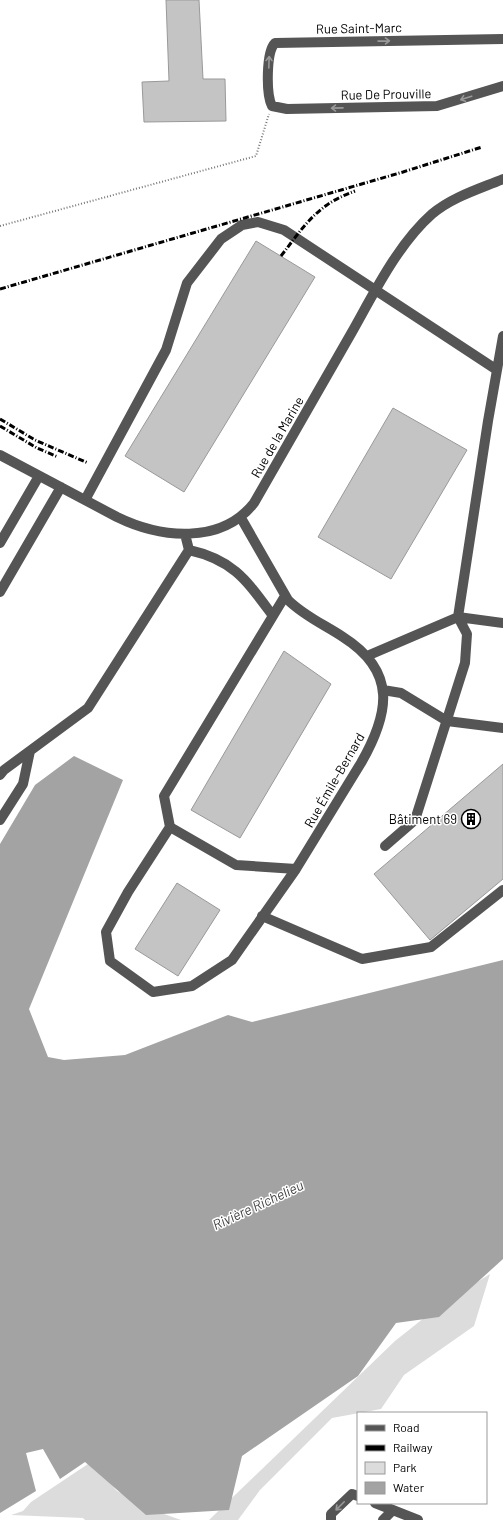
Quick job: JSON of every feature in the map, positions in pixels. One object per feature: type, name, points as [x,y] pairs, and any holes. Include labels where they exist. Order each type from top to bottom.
[{"type":"street","name":"Rue Saint-Marc","points":[[271,103],[268,88],[269,51],[275,43],[503,39]]},
{"type":"street","name":"Rue De Prouville","points":[[271,103],[287,109],[426,107],[449,104],[503,86]]},
{"type":"street","name":"Rue de la Marine","points":[[0,455],[132,524],[154,531],[185,534],[212,530],[241,518],[254,503],[376,291],[404,247],[420,226],[433,213],[470,192],[503,179]]},
{"type":"street","points":[[85,500],[166,350],[187,283],[221,239],[242,225],[258,222],[284,230],[497,370]]},
{"type":"street","points":[[385,846],[415,820],[465,663],[467,634],[458,617],[503,336]]},
{"type":"street","points":[[0,543],[39,476]]},
{"type":"street","points":[[0,592],[61,487]]},
{"type":"street","name":"Rue Émile-Bernard","points":[[170,827],[128,892],[106,932],[110,961],[153,992],[192,986],[232,960],[296,869],[369,748],[381,717],[384,704],[383,690],[375,666],[367,656],[345,638],[295,607],[285,596],[241,518]]},
{"type":"street","points":[[0,775],[4,770],[88,708],[189,550],[185,534]]},
{"type":"street","points":[[189,550],[208,554],[227,563],[250,586],[272,616]]},
{"type":"street","points":[[285,596],[164,796],[170,827],[236,865],[296,869]]},
{"type":"street","points":[[367,656],[458,617],[503,623]]},
{"type":"street","points":[[383,690],[401,693],[447,721],[503,728]]},
{"type":"street","points":[[0,820],[23,784],[30,751]]},
{"type":"street","points":[[262,916],[362,959],[431,947],[503,890]]},
{"type":"street","points":[[331,1520],[332,1514],[355,1495]]},
{"type":"street","points":[[378,1504],[418,1520]]},
{"type":"street","points":[[383,1520],[394,1510]]},
{"type":"path","points":[[0,226],[256,156],[271,103]]},
{"type":"green space","points":[[490,1274],[474,1326],[404,1375],[381,1409],[357,1412],[357,1413],[332,1418],[260,1490],[238,1520],[209,1520],[395,1341],[439,1306]]},
{"type":"green space","points":[[91,1462],[117,1491],[150,1509],[181,1520],[85,1520],[83,1518],[11,1515],[23,1511],[31,1502]]},
{"type":"water","name":"Rivière Richelieu","points":[[74,756],[123,780],[29,1009],[48,1057],[64,1060],[125,1055],[228,1015],[252,1022],[503,960],[503,1259],[439,1317],[396,1323],[358,1376],[242,1456],[229,1510],[146,1515],[85,1462],[60,1479],[43,1449],[26,1453],[36,1491],[0,1513],[0,844],[35,785]]},
{"type":"building","points":[[166,0],[199,0],[203,79],[225,79],[226,121],[144,122],[142,82],[169,81]]},
{"type":"building","points":[[256,241],[315,277],[184,492],[125,456]]},
{"type":"building","points":[[393,408],[467,450],[391,579],[318,537]]},
{"type":"building","points":[[284,651],[331,684],[240,838],[191,810]]},
{"type":"building","name":"Bâtiment 69","points":[[503,764],[503,879],[430,940],[374,874]]},
{"type":"building","points":[[177,883],[220,910],[178,976],[135,949]]},
{"type":"railway","points":[[0,289],[403,172],[482,147]]},
{"type":"railway","points":[[281,256],[302,229],[320,210],[333,201],[355,191]]},
{"type":"railway","points":[[0,419],[35,440],[88,463]]},
{"type":"railway","points":[[0,426],[37,448],[58,457]]},
{"type":"place","name":"Bâtiment 69","points":[[471,819]]}]
